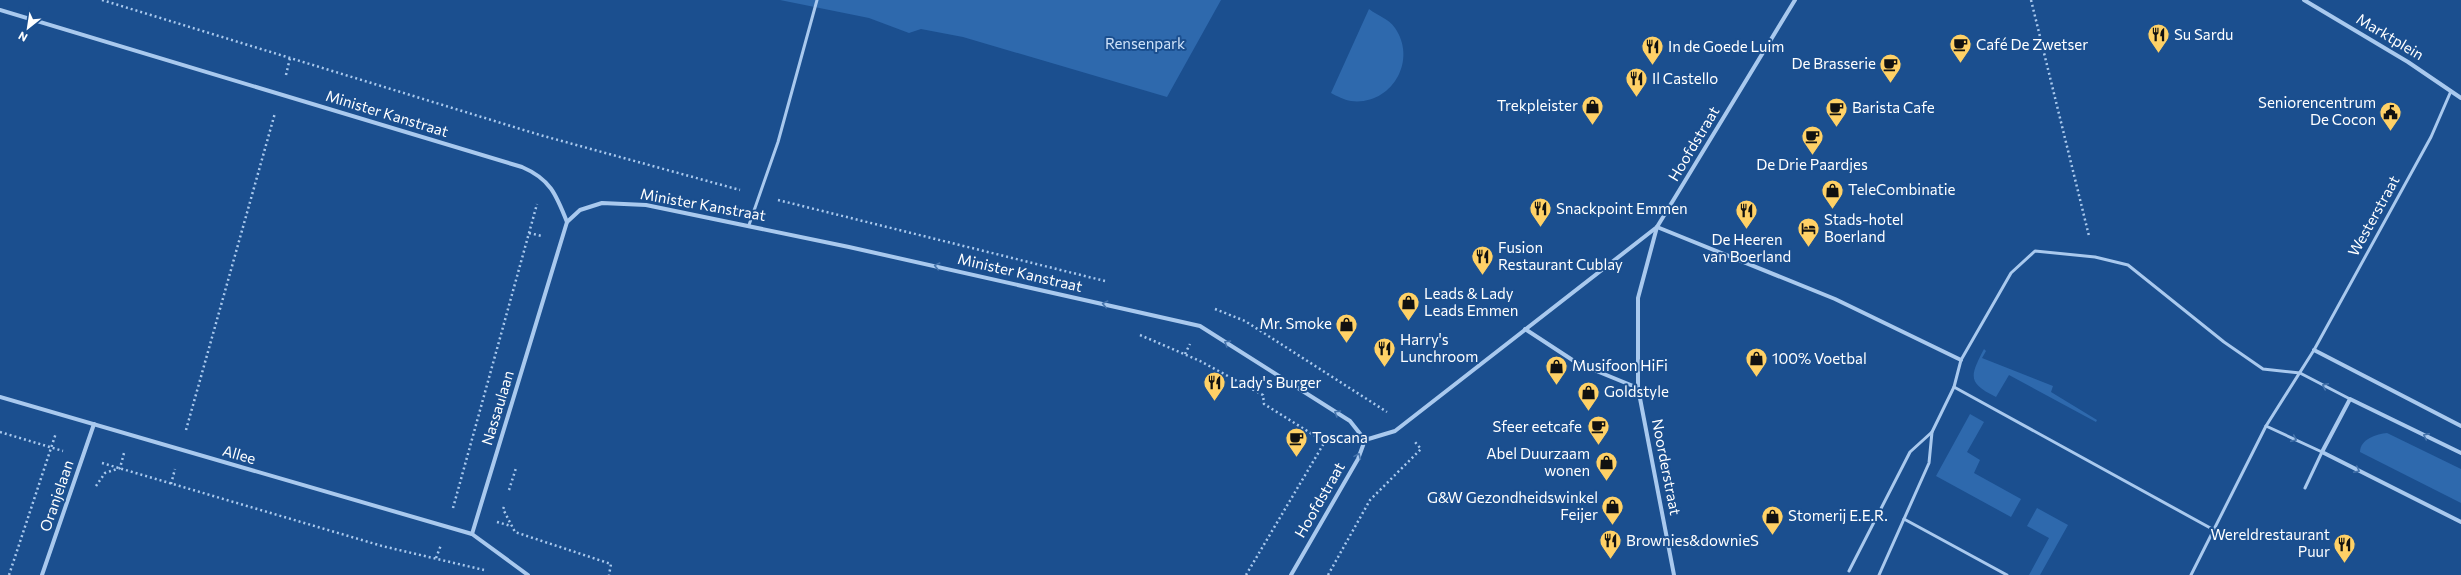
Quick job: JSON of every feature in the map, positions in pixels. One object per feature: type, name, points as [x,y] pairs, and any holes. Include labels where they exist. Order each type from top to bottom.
[{"type":"street","name":"Hoofdstraat","points":[[1290,575],[1358,459],[1365,440],[1393,433],[1657,227],[1795,0]]},
{"type":"street","name":"Marktplein","points":[[2304,0],[2408,62],[2461,98]]},
{"type":"street","name":"Minister Kanstraat","points":[[0,10],[522,167],[538,174],[555,192],[567,222],[580,210],[602,203],[646,205],[749,225],[1200,326],[1350,421],[1365,440]]},
{"type":"street","name":"Nassaulaan","points":[[472,534],[567,222]]},
{"type":"street","points":[[1657,227],[1835,300],[1961,360]]},
{"type":"street","name":"Noorderstraat","points":[[1657,227],[1638,298],[1638,388],[1674,575]]},
{"type":"street","points":[[1525,329],[1577,363],[1638,388]]},
{"type":"street","points":[[2314,350],[2461,426]]},
{"type":"street","name":"Allee","points":[[0,397],[472,534]]},
{"type":"street","points":[[2461,453],[2350,399],[2322,452],[2461,522]]},
{"type":"street","name":"Oranjelaan","points":[[42,575],[94,424]]},
{"type":"street","points":[[472,534],[528,575]]},
{"type":"lane","points":[[749,225],[778,142],[817,0]]},
{"type":"lane","name":"Westerstraat","points":[[2191,575],[2266,426],[2314,350],[2431,137],[2452,91]]},
{"type":"lane","points":[[1879,575],[1929,463],[1932,432],[1954,387],[1961,360],[2011,273],[2035,251],[2095,258],[2128,265],[2224,342],[2263,369],[2300,373],[2350,399]]},
{"type":"lane","points":[[1954,387],[2214,530]]},
{"type":"lane","points":[[2266,426],[2322,452],[2305,488]]},
{"type":"lane","points":[[1849,571],[1910,452],[1932,432]]},
{"type":"lane","points":[[1904,519],[2007,575]]},
{"type":"path","points":[[102,0],[540,135],[760,196]]},
{"type":"path","points":[[2031,0],[2095,258]]},
{"type":"path","points":[[171,484],[290,58]]},
{"type":"path","points":[[268,110],[283,114]]},
{"type":"path","points":[[436,558],[447,527],[537,204],[534,200]]},
{"type":"path","points":[[1134,333],[1200,361],[1263,395],[1264,404],[1324,442]]},
{"type":"path","points":[[1246,575],[1324,442],[1356,391]]},
{"type":"path","points":[[9,575],[52,448],[61,415]]},
{"type":"path","points":[[1328,575],[1370,500],[1421,450],[1402,425]]},
{"type":"path","points":[[0,432],[382,546],[490,572]]},
{"type":"path","points":[[120,468],[130,434]]},
{"type":"path","points":[[508,494],[517,464]]},
{"type":"path","points":[[93,489],[105,473],[120,468]]},
{"type":"path","points":[[505,502],[503,509],[515,532],[611,564],[608,575]]},
{"type":"green space","name":"Rensenpark","points":[[780,0],[1221,0],[1167,97],[963,37],[921,29],[909,33],[869,18]]},
{"type":"green space","points":[[1369,9],[1386,19],[1395,28],[1401,41],[1403,54],[1402,67],[1397,79],[1389,89],[1378,96],[1365,101],[1351,101],[1331,93]]},
{"type":"green space","points":[[1984,349],[1986,351],[1982,358],[2053,386],[2051,392],[2097,420],[2096,422],[2009,375],[1996,397],[1987,392],[1976,383],[1974,378],[1976,366]]},
{"type":"green space","points":[[1970,414],[1984,422],[1967,452],[1980,460],[1974,473],[2021,499],[2011,517],[1936,476]]},
{"type":"green space","points":[[2387,433],[2461,469],[2461,503],[2360,452],[2363,444],[2370,438]]},
{"type":"green space","points":[[2037,508],[2068,525],[2040,575],[2029,575],[2049,538],[2027,526]]},
{"type":"place","name":"Su Sardu","points":[[2159,54]]},
{"type":"place","name":"Café De Zwetser","points":[[1961,64]]},
{"type":"place","name":"In de Goede Luim","points":[[1653,66]]},
{"type":"place","name":"De Brasserie","points":[[1891,84]]},
{"type":"place","name":"Il Castello","points":[[1637,98]]},
{"type":"place","name":"Trekpleister","points":[[1593,126]]},
{"type":"place","name":"Barista Cafe","points":[[1836,128]]},
{"type":"place","name":"Seniorencentrum De Cocon","points":[[2391,132]]},
{"type":"place","name":"De Drie Paardjes","points":[[1812,156]]},
{"type":"place","name":"TeleCombinatie","points":[[1832,210]]},
{"type":"place","name":"Snackpoint Emmen","points":[[1540,228]]},
{"type":"place","name":"De Heeren van Boerland","points":[[1747,230]]},
{"type":"place","name":"Stads-hotel Boerland","points":[[1808,248]]},
{"type":"place","name":"Fusion Restaurant Cublay","points":[[1483,276]]},
{"type":"place","name":"Leads & Lady Leads Emmen","points":[[1409,322]]},
{"type":"place","name":"Mr. Smoke","points":[[1347,344]]},
{"type":"place","name":"Harry's Lunchroom","points":[[1385,368]]},
{"type":"place","name":"100% Voetbal","points":[[1756,378]]},
{"type":"place","name":"Musifoon HiFi","points":[[1556,386]]},
{"type":"place","name":"Lady's Burger","points":[[1215,402]]},
{"type":"place","name":"Goldstyle","points":[[1588,412]]},
{"type":"place","name":"Sfeer eetcafe","points":[[1598,446]]},
{"type":"place","name":"Toscana","points":[[1296,458]]},
{"type":"place","name":"Abel Duurzaam wonen","points":[[1606,482]]},
{"type":"place","name":"G&W Gezondheidswinkel Feijer","points":[[1613,526]]},
{"type":"place","name":"Stomerij E.E.R.","points":[[1773,536]]},
{"type":"place","name":"Brownies&downieS","points":[[1611,560]]},
{"type":"place","name":"Wereldrestaurant Puur","points":[[2345,564]]}]
